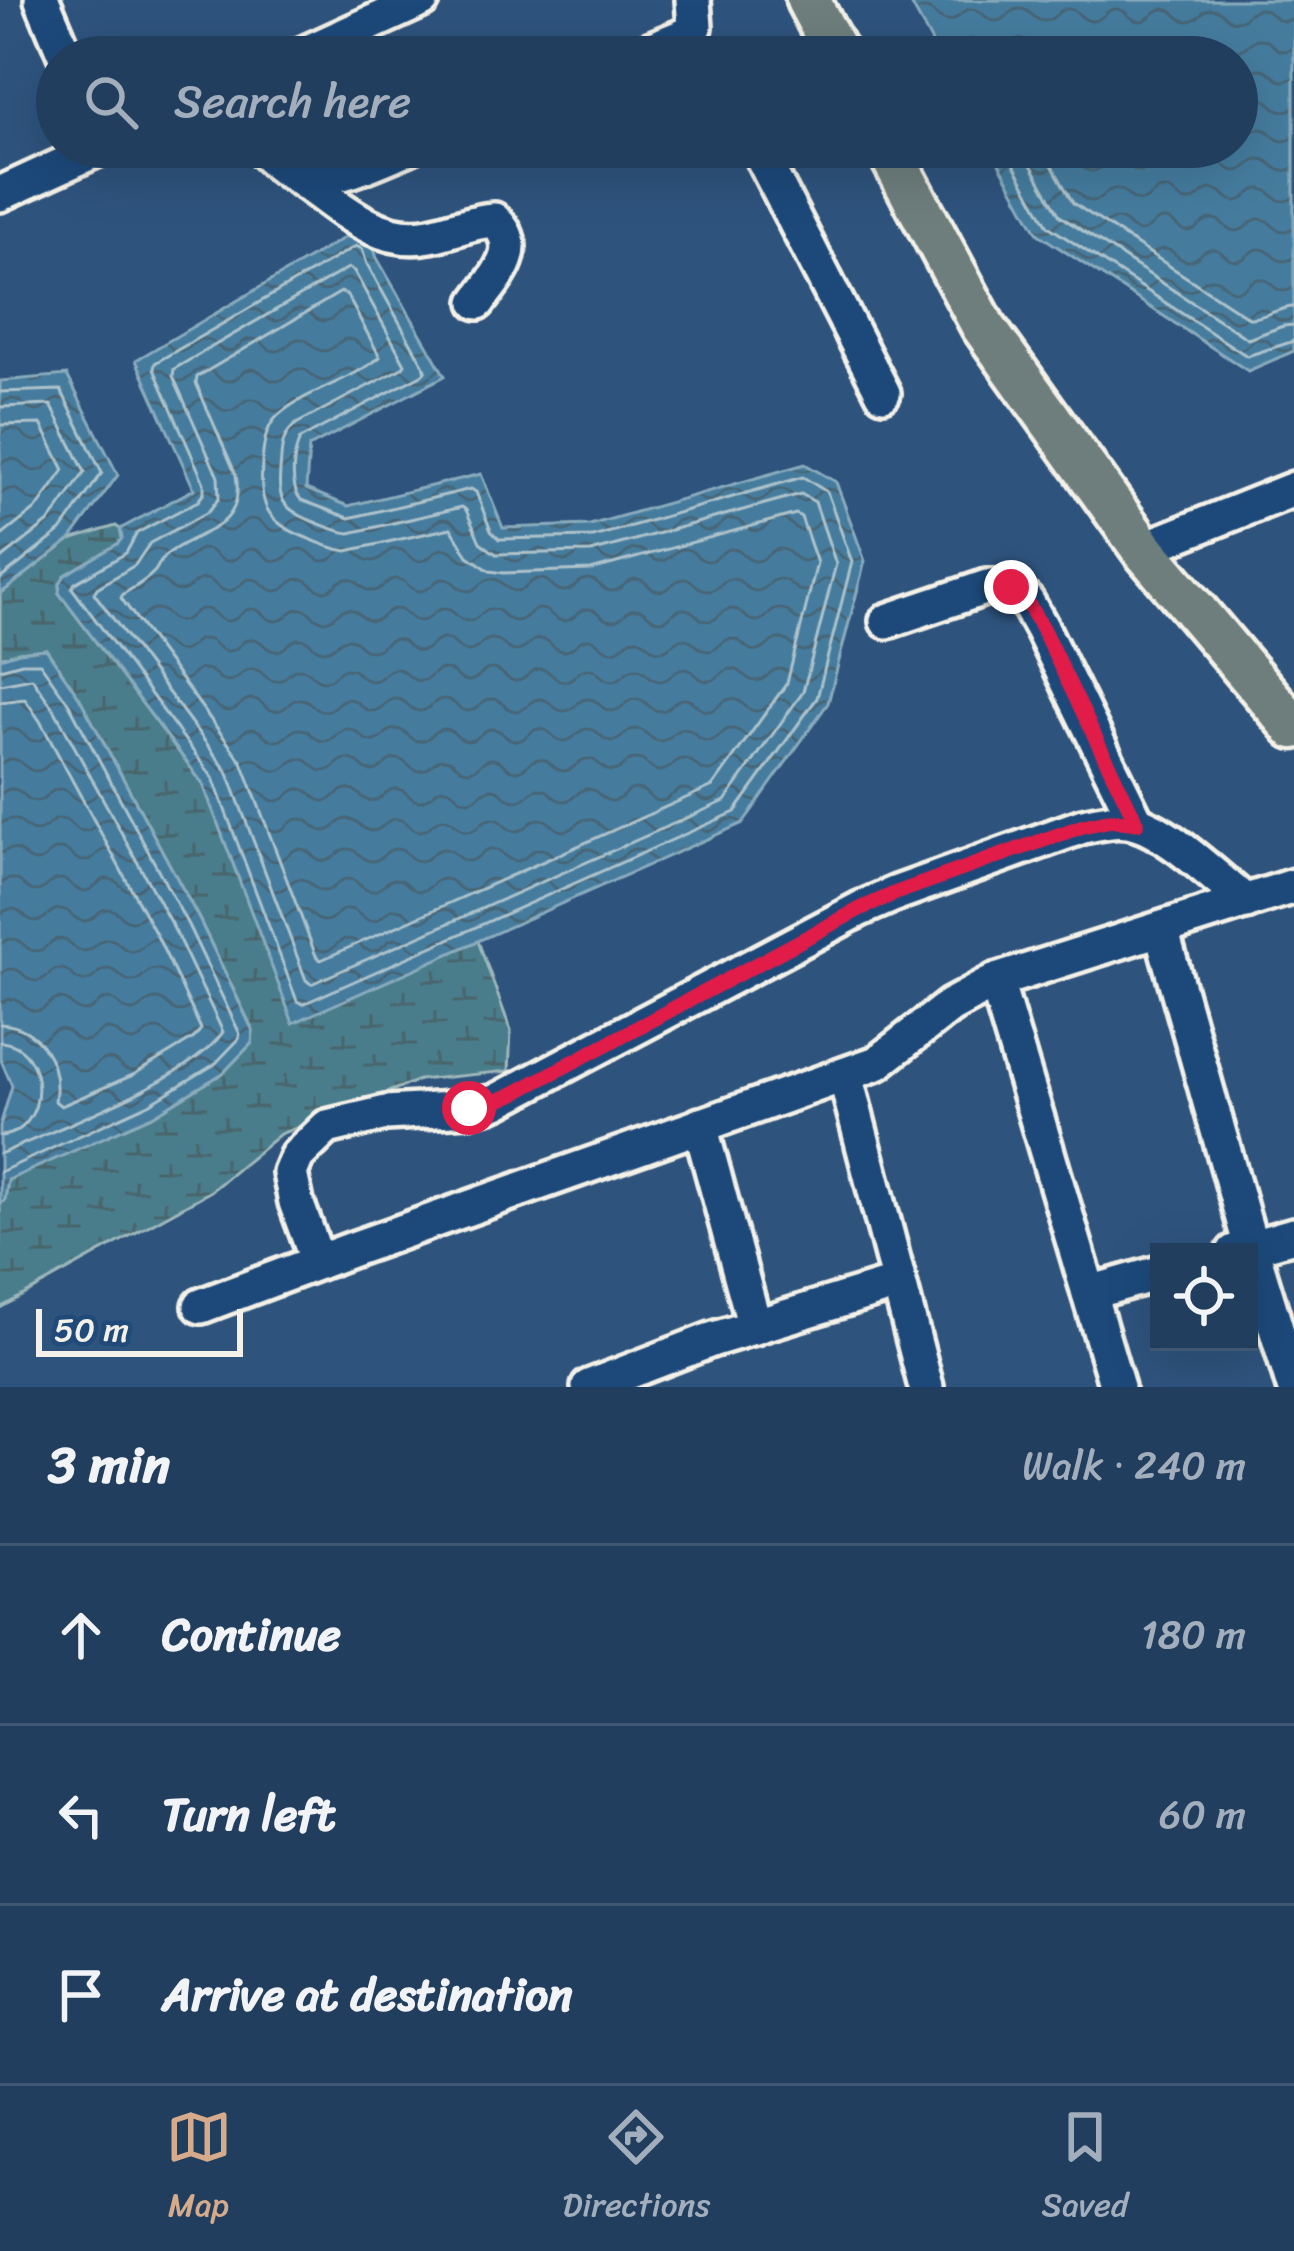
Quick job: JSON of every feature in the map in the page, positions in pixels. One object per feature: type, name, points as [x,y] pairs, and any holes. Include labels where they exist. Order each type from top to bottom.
[{"type":"main road","points":[[808,0],[827,36]]},
{"type":"main road","points":[[897,168],[983,326],[1143,549],[1294,727]]},
{"type":"street","points":[[42,0],[57,36]]},
{"type":"street","points":[[342,36],[414,2]]},
{"type":"street","points":[[0,194],[56,168]]},
{"type":"street","points":[[286,168],[379,233],[431,235],[494,220],[506,231],[509,250],[504,266],[478,302]]},
{"type":"street","points":[[296,176],[321,177],[356,168]]},
{"type":"street","points":[[768,168],[884,393]]},
{"type":"street","points":[[1143,549],[1294,489]]},
{"type":"street","points":[[887,621],[987,587],[1011,587],[1027,602],[1042,628],[1137,823]]},
{"type":"street","points":[[318,1262],[290,1173],[297,1156],[327,1127],[386,1113],[495,1102],[896,893],[1083,826],[1112,820],[1137,823],[1160,834],[1246,902]]},
{"type":"street","points":[[201,1306],[845,1075],[889,1056],[950,1006],[996,981],[1294,886]]},
{"type":"street","points":[[1161,929],[1240,1243]]},
{"type":"street","points":[[996,981],[1117,1387]]},
{"type":"street","points":[[845,1075],[926,1387]]},
{"type":"street","points":[[700,1125],[755,1327]]},
{"type":"street","points":[[1258,1245],[1294,1235]]},
{"type":"street","points":[[1089,1293],[1150,1276]]},
{"type":"street","points":[[589,1387],[630,1379],[755,1327],[897,1283]]},
{"type":"street","points":[[1258,1292],[1294,1387]]},
{"type":"green space","points":[[116,526],[122,538],[119,543],[59,593],[203,784],[293,1022],[478,941],[511,1031],[509,1071],[419,1080],[280,1134],[211,1191],[0,1308],[0,1205],[8,1180],[154,1115],[223,1073],[252,1043],[253,1030],[199,919],[79,697],[46,649],[0,658],[0,594],[70,540]]},
{"type":"water","points":[[909,0],[1294,0],[1294,351],[1248,371],[1038,234],[1002,168],[1258,168],[1258,36],[929,36]]},
{"type":"water","points":[[366,225],[377,258],[445,376],[309,447],[306,489],[348,506],[481,474],[503,528],[590,525],[805,464],[836,482],[865,561],[828,703],[743,823],[293,1023],[203,784],[59,593],[65,575],[119,543],[120,529],[194,489],[136,360]]},
{"type":"water","points":[[67,375],[118,475],[70,540],[0,594],[0,381]]},
{"type":"water","points":[[46,649],[79,697],[199,919],[253,1031],[252,1043],[223,1073],[154,1115],[8,1180],[0,1205],[0,1126],[12,1086],[0,1058],[0,658]]},
{"type":"route","points":[[469,1108],[513,1094],[896,893],[1083,826],[1112,820],[1137,823],[1042,628],[1027,602],[1011,587]]}]
